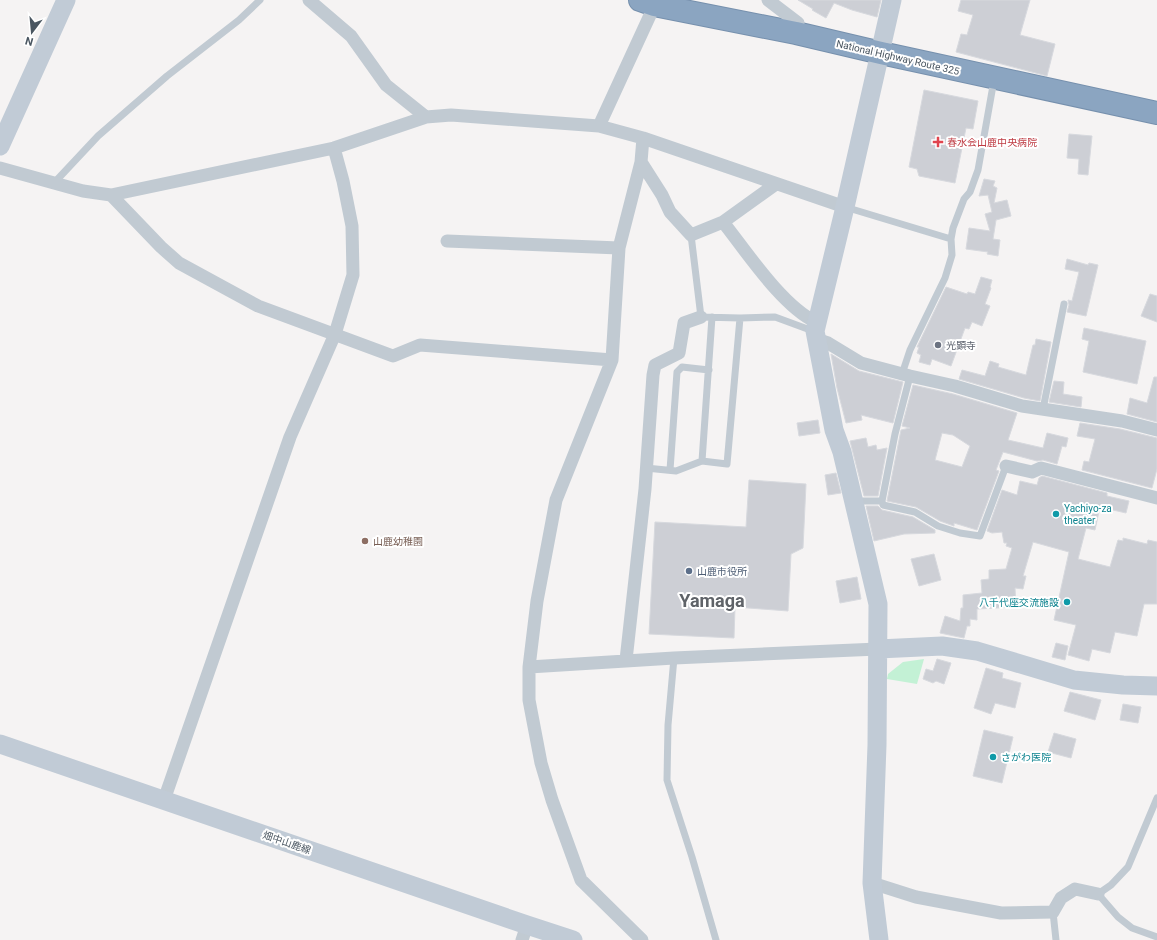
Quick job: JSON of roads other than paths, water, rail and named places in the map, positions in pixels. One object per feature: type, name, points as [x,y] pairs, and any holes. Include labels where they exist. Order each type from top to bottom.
[{"type":"highway","name":"National Highway Route 325","points":[[650,2],[1157,113]]},
{"type":"street","points":[[0,146],[66,0]]},
{"type":"street","points":[[309,0],[352,36],[386,85],[426,117]]},
{"type":"street","points":[[768,0],[798,23],[796,33]]},
{"type":"street","points":[[879,940],[872,883],[877,745],[878,604],[842,452],[834,430],[816,331],[892,0]]},
{"type":"street","points":[[599,126],[650,2]]},
{"type":"street","points":[[0,168],[83,191],[111,195],[334,148],[426,117],[451,115],[599,126],[643,138],[845,207]]},
{"type":"street","points":[[642,940],[581,880],[552,800],[541,763],[529,700],[529,667],[537,601],[556,500],[612,360],[619,248],[641,162],[643,138]]},
{"type":"street","points":[[164,800],[290,437],[335,334],[354,275],[352,226],[343,181],[334,148]]},
{"type":"street","points":[[641,162],[662,195],[670,212],[691,235],[723,222],[776,184]]},
{"type":"street","points":[[111,195],[160,247],[179,263],[258,306],[393,356],[420,344],[612,360]]},
{"type":"street","points":[[723,222],[780,294],[809,319],[816,331],[828,343],[861,363],[955,386],[1022,406],[1122,421],[1157,430]]},
{"type":"street","points":[[447,241],[619,248]]},
{"type":"street","points":[[626,660],[655,365],[679,353],[684,323],[707,317]]},
{"type":"street","points":[[1006,466],[1032,472],[1041,468],[1157,498]]},
{"type":"street","points":[[529,667],[626,660],[942,646],[977,651],[1074,680],[1123,685],[1157,686]]},
{"type":"street","name":"畑中山鹿線","points":[[0,744],[164,800],[524,933],[573,940]]},
{"type":"street","points":[[872,883],[916,897],[1001,912],[1054,912],[1061,898],[1075,889],[1098,894]]},
{"type":"lane","points":[[54,183],[98,136],[167,76],[239,20],[260,0]]},
{"type":"lane","points":[[994,78],[978,170],[970,192],[964,199],[953,228],[951,240],[952,255],[945,278],[910,350],[882,501],[883,505],[916,512],[938,526],[960,533],[980,536],[1006,466]]},
{"type":"lane","points":[[845,207],[951,240]]},
{"type":"lane","points":[[691,235],[707,317],[709,370],[702,461]]},
{"type":"lane","points":[[1043,409],[1064,304]]},
{"type":"lane","points":[[707,317],[775,317],[816,331]]},
{"type":"lane","points":[[646,468],[676,471],[702,461],[727,464],[740,318]]},
{"type":"lane","points":[[670,470],[677,372],[682,367],[709,370]]},
{"type":"lane","points":[[854,502],[882,501]]},
{"type":"lane","points":[[674,658],[668,726],[667,780],[692,857],[716,940]]},
{"type":"lane","points":[[1157,798],[1128,867],[1111,885],[1098,894],[1118,917],[1132,928],[1157,937]]},
{"type":"lane","points":[[1054,912],[1056,940]]},
{"type":"place","name":"春水会山鹿中央病院","points":[[938,142]]},
{"type":"place","name":"光顕寺","points":[[938,345]]},
{"type":"place","name":"Yachiyo-za theater","points":[[1056,514]]},
{"type":"place","name":"山鹿幼稚園","points":[[365,541]]},
{"type":"place","name":"山鹿市役所","points":[[689,571]]},
{"type":"place","name":"八千代座交流施設","points":[[1067,602]]},
{"type":"place","name":"さがわ医院","points":[[993,757]]},
{"type":"district","name":"Yamaga","points":[[712,601]]}]
